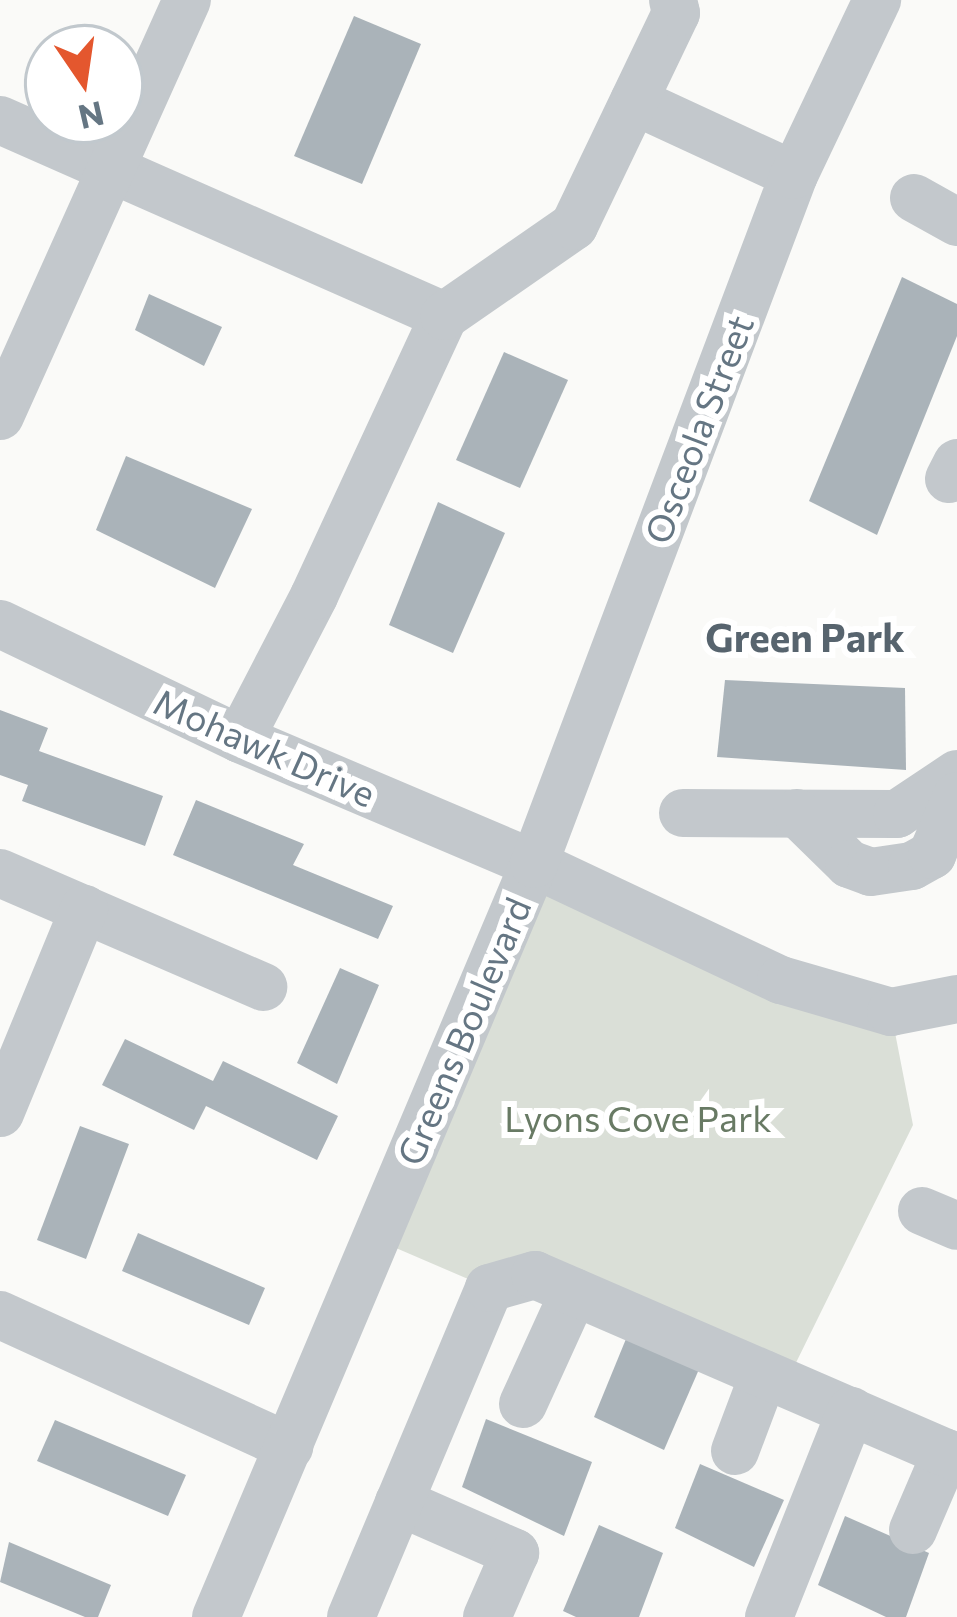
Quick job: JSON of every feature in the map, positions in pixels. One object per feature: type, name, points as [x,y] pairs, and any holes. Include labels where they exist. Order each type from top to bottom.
[{"type":"street","points":[[0,416],[187,0]]},
{"type":"street","points":[[240,739],[445,316],[574,226],[676,14],[673,0]]},
{"type":"street","name":"Osceola Street","points":[[534,864],[794,175],[877,0]]},
{"type":"street","points":[[634,101],[794,175]]},
{"type":"street","points":[[0,120],[445,316]]},
{"type":"street","points":[[914,198],[957,222]]},
{"type":"street","name":"Mohawk Drive","points":[[0,624],[240,739],[534,864]]},
{"type":"street","points":[[683,812],[897,814],[957,774]]},
{"type":"street","points":[[796,813],[849,864],[871,872],[912,866],[932,855],[957,796]]},
{"type":"street","name":"Greens Boulevard","points":[[216,1617],[534,864],[781,980],[891,1012],[957,999]]},
{"type":"street","points":[[0,873],[263,987]]},
{"type":"street","points":[[0,1114],[83,909]]},
{"type":"street","points":[[352,1617],[489,1288],[536,1275],[951,1455],[913,1530]]},
{"type":"street","points":[[523,1404],[574,1292]]},
{"type":"street","points":[[0,1315],[289,1447]]},
{"type":"street","points":[[735,1450],[764,1374]]},
{"type":"street","points":[[769,1617],[851,1412]]},
{"type":"street","points":[[399,1502],[515,1553],[488,1617]]},
{"type":"green space","name":"Lyons Cove Park","points":[[534,864],[891,1012],[913,1125],[786,1383],[536,1275],[489,1288],[375,1239]]},
{"type":"building","points":[[354,16],[421,44],[362,184],[294,156]]},
{"type":"building","points":[[902,277],[957,304],[957,336],[877,535],[809,501]]},
{"type":"building","points":[[149,294],[222,327],[204,366],[135,330]]},
{"type":"building","points":[[504,352],[568,380],[520,488],[456,460]]},
{"type":"building","points":[[126,456],[252,509],[215,588],[96,530]]},
{"type":"building","points":[[438,502],[505,533],[453,653],[389,625]]},
{"type":"building","points":[[725,680],[905,688],[906,770],[717,757]]},
{"type":"building","points":[[0,710],[48,728],[39,751],[163,796],[145,846],[22,801],[28,785],[0,775]]},
{"type":"building","points":[[196,800],[304,844],[293,865],[393,906],[378,939],[173,855]]},
{"type":"building","points":[[340,968],[379,985],[337,1084],[297,1063]]},
{"type":"building","points":[[125,1039],[213,1081],[223,1061],[338,1116],[317,1160],[206,1106],[194,1130],[102,1085]]},
{"type":"building","points":[[80,1126],[129,1144],[86,1259],[37,1240]]},
{"type":"building","points":[[138,1233],[265,1288],[249,1325],[122,1271]]},
{"type":"building","points":[[628,1334],[700,1367],[664,1450],[594,1417]]},
{"type":"building","points":[[486,1419],[592,1462],[564,1536],[462,1487]]},
{"type":"building","points":[[55,1420],[186,1475],[168,1516],[37,1461]]},
{"type":"building","points":[[700,1464],[784,1500],[754,1567],[675,1528]]},
{"type":"building","points":[[845,1516],[929,1553],[906,1617],[886,1617],[818,1585]]},
{"type":"building","points":[[599,1525],[663,1553],[639,1617],[576,1617],[563,1611]]},
{"type":"building","points":[[9,1542],[111,1585],[98,1617],[85,1617],[0,1582]]},
{"type":"district","name":"Green Park","points":[[805,636]]}]
